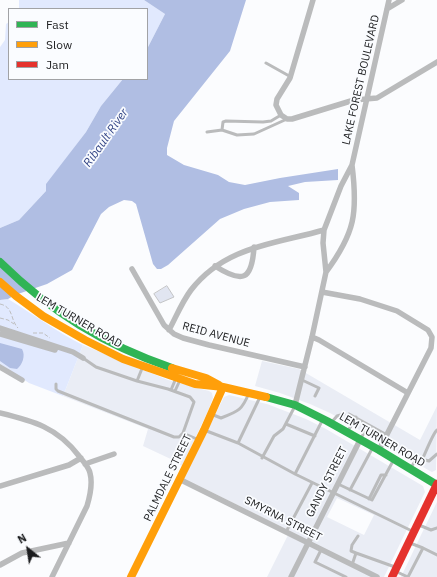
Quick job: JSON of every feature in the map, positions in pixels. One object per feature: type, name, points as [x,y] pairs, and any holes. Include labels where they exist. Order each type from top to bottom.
[{"type":"main road","name":"LEM TURNER ROAD","points":[[0,262],[24,285],[51,307],[88,332],[144,362],[178,379],[194,384],[223,387],[260,395],[295,405],[327,421],[437,485]]},
{"type":"main road","name":"LEM TURNER ROAD","points":[[0,282],[43,316],[85,340],[123,359],[168,367],[208,378],[223,387]]},
{"type":"main road","name":"PALMDALE STREET","points":[[131,577],[204,430],[223,387]]},
{"type":"main road","points":[[394,572],[437,485]]},
{"type":"street","points":[[313,0],[291,77],[277,99],[276,105],[281,115],[287,119],[292,119],[354,100],[377,98],[437,62]]},
{"type":"street","name":"LAKE FOREST BOULEVARD","points":[[295,405],[326,272],[323,243],[324,230],[341,186],[352,165],[389,0]]},
{"type":"street","points":[[387,9],[402,0]]},
{"type":"street","name":"LAKE FOREST BOULEVARD","points":[[326,272],[347,238],[352,223],[355,189],[352,165]]},
{"type":"street","points":[[169,330],[191,290],[215,266],[231,256],[254,247],[324,230]]},
{"type":"street","points":[[215,266],[228,275],[242,277],[251,270],[254,247]]},
{"type":"street","name":"REID AVENUE","points":[[132,270],[159,317],[169,330],[183,338],[305,367]]},
{"type":"street","points":[[322,292],[360,300],[397,311],[428,330],[432,337],[431,348],[387,434],[376,449]]},
{"type":"street","points":[[0,328],[73,352],[83,358]]},
{"type":"street","points":[[0,334],[83,358]]},
{"type":"street","points":[[312,337],[408,393]]},
{"type":"street","points":[[0,367],[22,380]]},
{"type":"street","points":[[0,413],[23,418],[50,429],[67,442],[90,472],[92,483],[87,506],[52,577]]},
{"type":"street","name":"GANDY STREET","points":[[291,577],[360,440]]},
{"type":"street","points":[[85,464],[114,454]]},
{"type":"street","points":[[0,486],[69,465],[80,458]]},
{"type":"street","name":"SMYRNA STREET","points":[[180,479],[376,577]]},
{"type":"street","points":[[0,565],[22,553],[69,543]]},
{"type":"lane","points":[[266,63],[291,77]]},
{"type":"lane","points":[[222,130],[223,122],[226,121],[263,122],[271,121],[281,115]]},
{"type":"lane","points":[[207,132],[222,130],[237,135],[254,134],[287,119]]},
{"type":"lane","points":[[56,384],[56,389],[58,391],[107,409],[147,427],[174,437],[178,437],[183,433],[194,402],[190,397],[96,367],[83,358]]},
{"type":"lane","points":[[137,381],[144,362]]},
{"type":"lane","points":[[173,391],[178,379]]},
{"type":"lane","points":[[302,380],[319,388],[315,396]]},
{"type":"lane","points":[[211,414],[221,418],[240,410],[249,393]]},
{"type":"lane","points":[[238,443],[260,395]]},
{"type":"lane","points":[[262,458],[274,436],[282,431],[295,405]]},
{"type":"lane","points":[[295,474],[315,436],[327,421],[344,414]]},
{"type":"lane","points":[[349,414],[387,434]]},
{"type":"lane","points":[[347,433],[356,417]]},
{"type":"lane","points":[[286,424],[315,436]]},
{"type":"lane","points":[[360,440],[369,425]]},
{"type":"lane","points":[[204,430],[238,443],[262,458],[414,532]]},
{"type":"lane","points":[[422,460],[434,432],[437,430]]},
{"type":"lane","points":[[183,433],[199,440]]},
{"type":"lane","points":[[350,490],[376,449]]},
{"type":"lane","points":[[410,468],[417,458],[429,461],[437,454]]},
{"type":"lane","points":[[338,484],[372,500],[394,459]]},
{"type":"lane","points":[[286,532],[312,483]]},
{"type":"lane","points":[[418,524],[431,530],[437,528]]},
{"type":"lane","points":[[358,536],[352,545],[351,551],[394,572],[408,577],[423,548]]},
{"type":"lane","points":[[408,542],[437,555]]},
{"type":"lane","points":[[321,550],[315,562],[346,577]]},
{"type":"lane","points":[[352,565],[356,553]]},
{"type":"path","points":[[0,304],[8,308],[12,313],[15,325]]},
{"type":"path","points":[[0,318],[10,321],[20,330]]},
{"type":"path","points":[[31,333],[43,333],[50,338],[51,343]]},
{"type":"shaded area","points":[[19,0],[144,0],[165,14],[148,47],[148,8],[19,8]]},
{"type":"shaded area","points":[[8,23],[8,80],[122,80],[101,106],[86,132],[47,184],[46,191],[19,220],[0,228],[0,47],[5,40],[6,24]]},
{"type":"shaded area","points":[[8,299],[54,329],[83,345],[63,396],[29,383],[0,364],[0,300]]},
{"type":"shaded area","points":[[83,345],[168,380],[212,393],[213,398],[208,411],[182,466],[175,461],[143,446],[148,429],[63,396]]},
{"type":"shaded area","points":[[262,361],[299,369],[420,440],[437,406],[436,470],[432,472],[430,471],[330,413],[280,393],[255,386]]},
{"type":"shaded area","points":[[229,395],[267,404],[306,419],[326,429],[423,486],[425,492],[384,577],[267,577],[290,531],[183,478],[224,397]],"holes":[[[337,498],[374,515],[364,535],[327,517]]]},
{"type":"shaded area","points":[[437,502],[437,577],[401,577],[421,535]]},
{"type":"water","name":"Ribault River","points":[[144,0],[246,0],[230,51],[174,121],[167,148],[167,155],[184,165],[218,175],[229,182],[245,185],[338,169],[338,180],[305,182],[288,186],[299,193],[299,200],[270,202],[244,209],[220,219],[168,265],[161,269],[157,269],[153,264],[136,204],[132,201],[124,200],[109,207],[101,214],[72,270],[47,284],[15,295],[8,299],[0,300],[0,228],[19,220],[46,191],[46,184],[86,132],[101,106],[122,80],[148,80],[148,47],[165,14]]},
{"type":"water","points":[[0,343],[22,349],[24,355],[23,360],[17,369],[10,368],[0,361]]},
{"type":"building","points":[[167,286],[174,297],[160,303],[154,294]]},
{"type":"traffic: fast","points":[[0,262],[39,297],[80,325],[123,348],[172,368]]},
{"type":"traffic: fast","points":[[266,397],[295,405],[327,421],[437,485]]},
{"type":"traffic: slow","points":[[0,282],[43,316],[85,340],[123,359],[195,384],[223,387],[266,397]]},
{"type":"traffic: slow","points":[[172,368],[206,378],[219,385]]},
{"type":"traffic: slow","points":[[131,577],[204,430],[223,387]]},
{"type":"traffic: jam","points":[[392,577],[437,484]]}]
